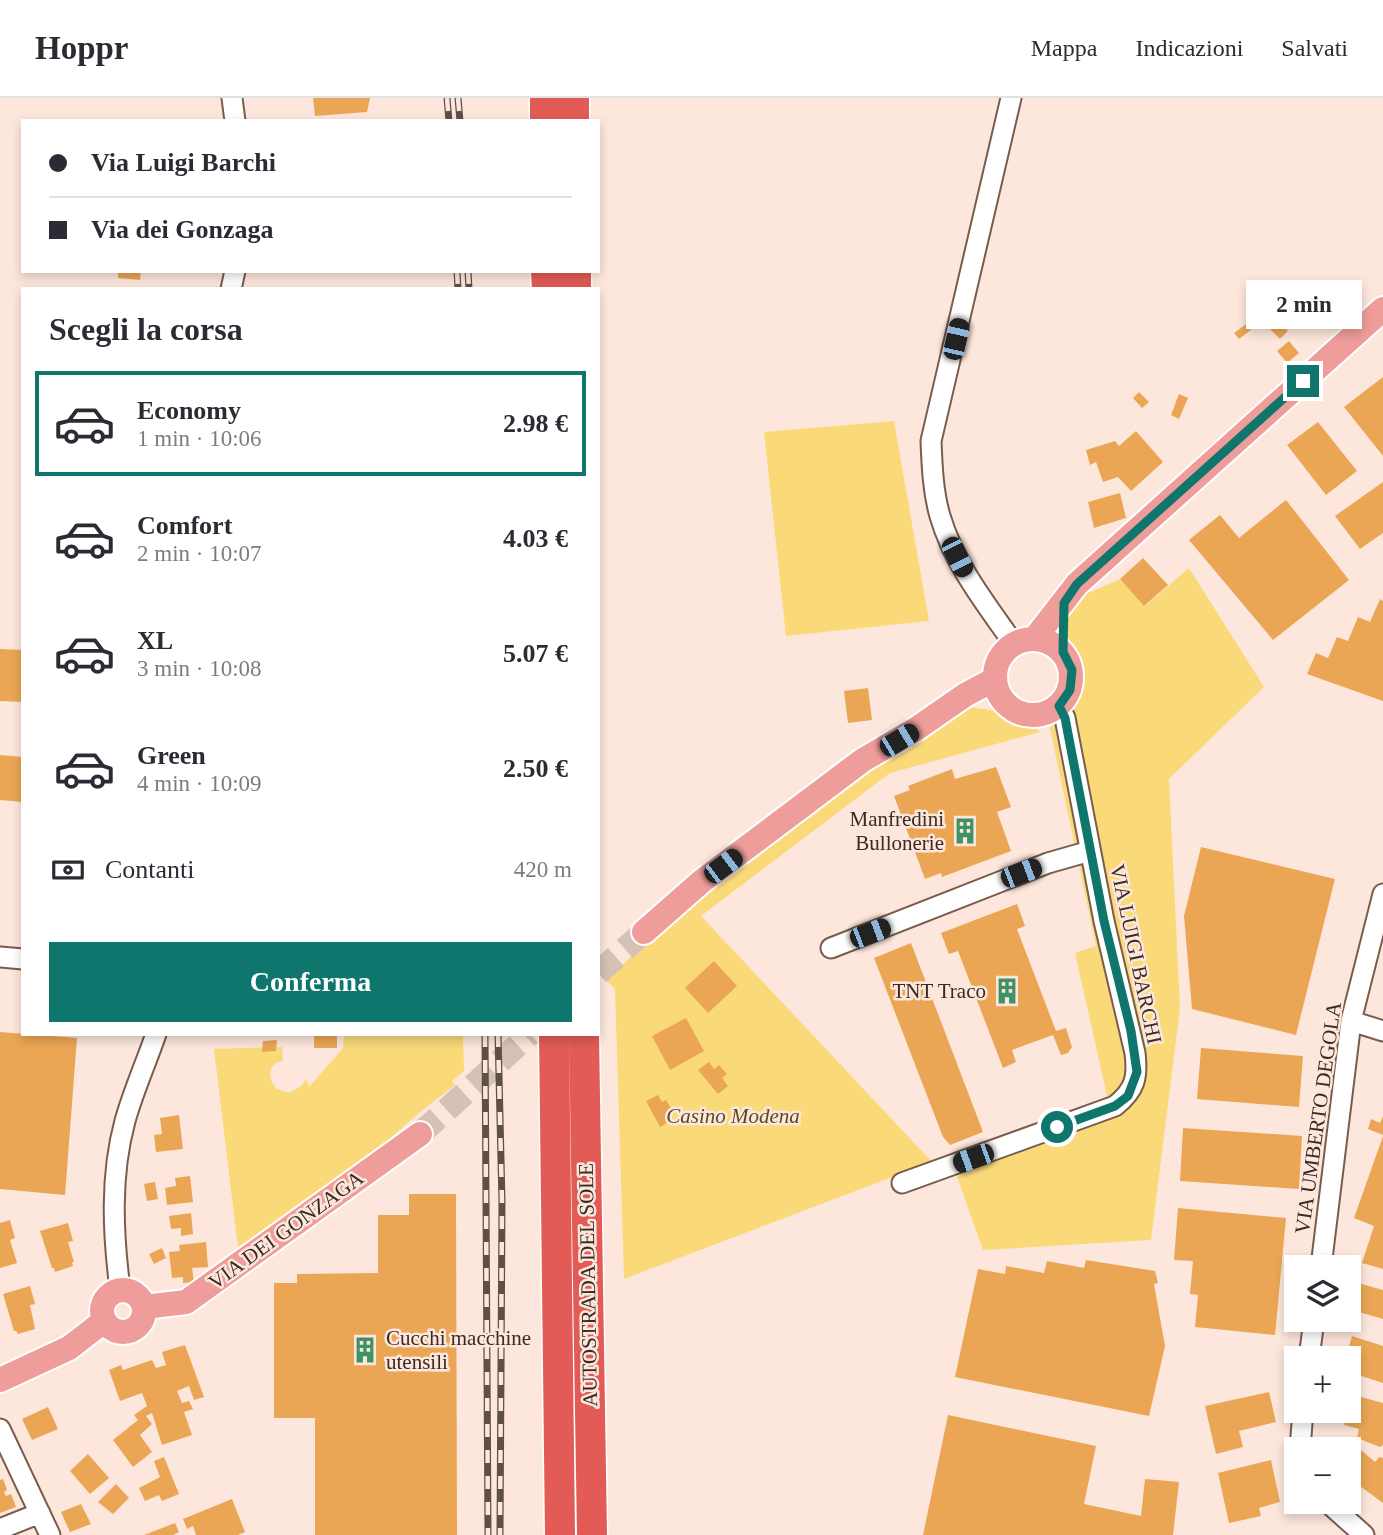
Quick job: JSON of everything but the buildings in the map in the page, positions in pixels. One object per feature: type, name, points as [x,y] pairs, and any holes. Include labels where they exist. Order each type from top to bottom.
[{"type":"highway","points":[[545,98],[545,119]]},
{"type":"highway","points":[[574,98],[574,119]]},
{"type":"highway","name":"AUTOSTRADA DEL SOLE","points":[[554,1036],[560,1535]]},
{"type":"highway","name":"AUTOSTRADA DEL SOLE","points":[[584,1036],[593,1535]]},
{"type":"main road","points":[[1064,603],[1063,652],[1072,670],[1070,690],[1059,706],[1047,714],[1032,716],[1018,713],[1000,697],[995,679],[996,667],[1064,603],[1077,584],[1383,309]]},
{"type":"main road","points":[[1024,641],[1046,640],[1063,652]]},
{"type":"main road","points":[[644,932],[702,881],[863,760],[995,679]]},
{"type":"main road","points":[[916,729],[967,708],[1006,705]]},
{"type":"main road","name":"VIA DEI GONZAGA","points":[[144,1307],[186,1302],[420,1134]]},
{"type":"main road","points":[[120,1289],[133,1292],[144,1307],[141,1323],[134,1329],[118,1332],[110,1328],[102,1315],[104,1301],[120,1289]]},
{"type":"main road","points":[[0,1380],[69,1348],[104,1321]]},
{"type":"street","points":[[232,98],[235,119]]},
{"type":"street","points":[[1011,98],[931,441],[933,479],[948,539],[966,575],[1024,641]]},
{"type":"street","name":"VIA LUIGI BARCHI","points":[[902,1183],[1115,1106],[1128,1096],[1137,1072],[1065,718],[1059,706]]},
{"type":"street","points":[[831,948],[1048,863],[1090,851]]},
{"type":"street","name":"VIA UMBERTO DEGOLA","points":[[1322,1255],[1351,1021],[1383,894]]},
{"type":"street","points":[[0,957],[21,959]]},
{"type":"street","points":[[1351,1021],[1383,1031]]},
{"type":"street","points":[[120,1289],[114,1208],[118,1154],[125,1119],[155,1036]]},
{"type":"street","points":[[0,1429],[50,1535]]},
{"type":"street","points":[[0,1529],[40,1513]]},
{"type":"street","points":[[1340,1514],[1364,1535]]},
{"type":"green space","points":[[894,421],[929,621],[786,636],[764,432]]},
{"type":"green space","points":[[1189,568],[1264,687],[1169,779],[1180,1009],[1151,1240],[983,1250],[957,1177],[1110,1109],[1075,953],[1096,946],[1047,714],[1059,706],[1070,690],[1072,670],[1063,652],[1064,603],[1077,584],[1091,592],[1120,579],[1145,606]]},
{"type":"green space","name":"Casino Modena","points":[[967,707],[1018,713],[1040,732],[890,773],[701,916],[932,1162],[624,1279],[615,989],[606,980],[632,956],[644,932],[863,760]]},
{"type":"green space","points":[[344,1036],[463,1036],[464,1071],[452,1081],[455,1085],[354,1170],[238,1248],[214,1049],[282,1047],[283,1061],[271,1068],[270,1076],[277,1089],[289,1093],[301,1086],[306,1079],[309,1087],[343,1048]]},
{"type":"tunnel","points":[[600,971],[644,932]]},
{"type":"tunnel","points":[[420,1134],[528,1036]]},
{"type":"railway","points":[[447,98],[449,119]]},
{"type":"railway","points":[[458,98],[460,119]]},
{"type":"railway","points":[[457,273],[458,287]]},
{"type":"railway","points":[[468,273],[469,287]]},
{"type":"railway","points":[[485,1036],[488,1535]]},
{"type":"railway","points":[[498,1036],[502,1202],[500,1535]]},
{"type":"place","name":"Manfredini Bullonerie","points":[[965,831]]},
{"type":"place","name":"TNT Traco","points":[[1007,991]]},
{"type":"place","name":"Cucchi macchine utensili","points":[[365,1350]]},
{"type":"route","points":[[1057,1127],[1115,1106],[1128,1096],[1137,1072],[1131,1031],[1104,921],[1065,718],[1059,706],[1070,690],[1072,670],[1063,652],[1064,603],[1077,584],[1303,381]]}]
